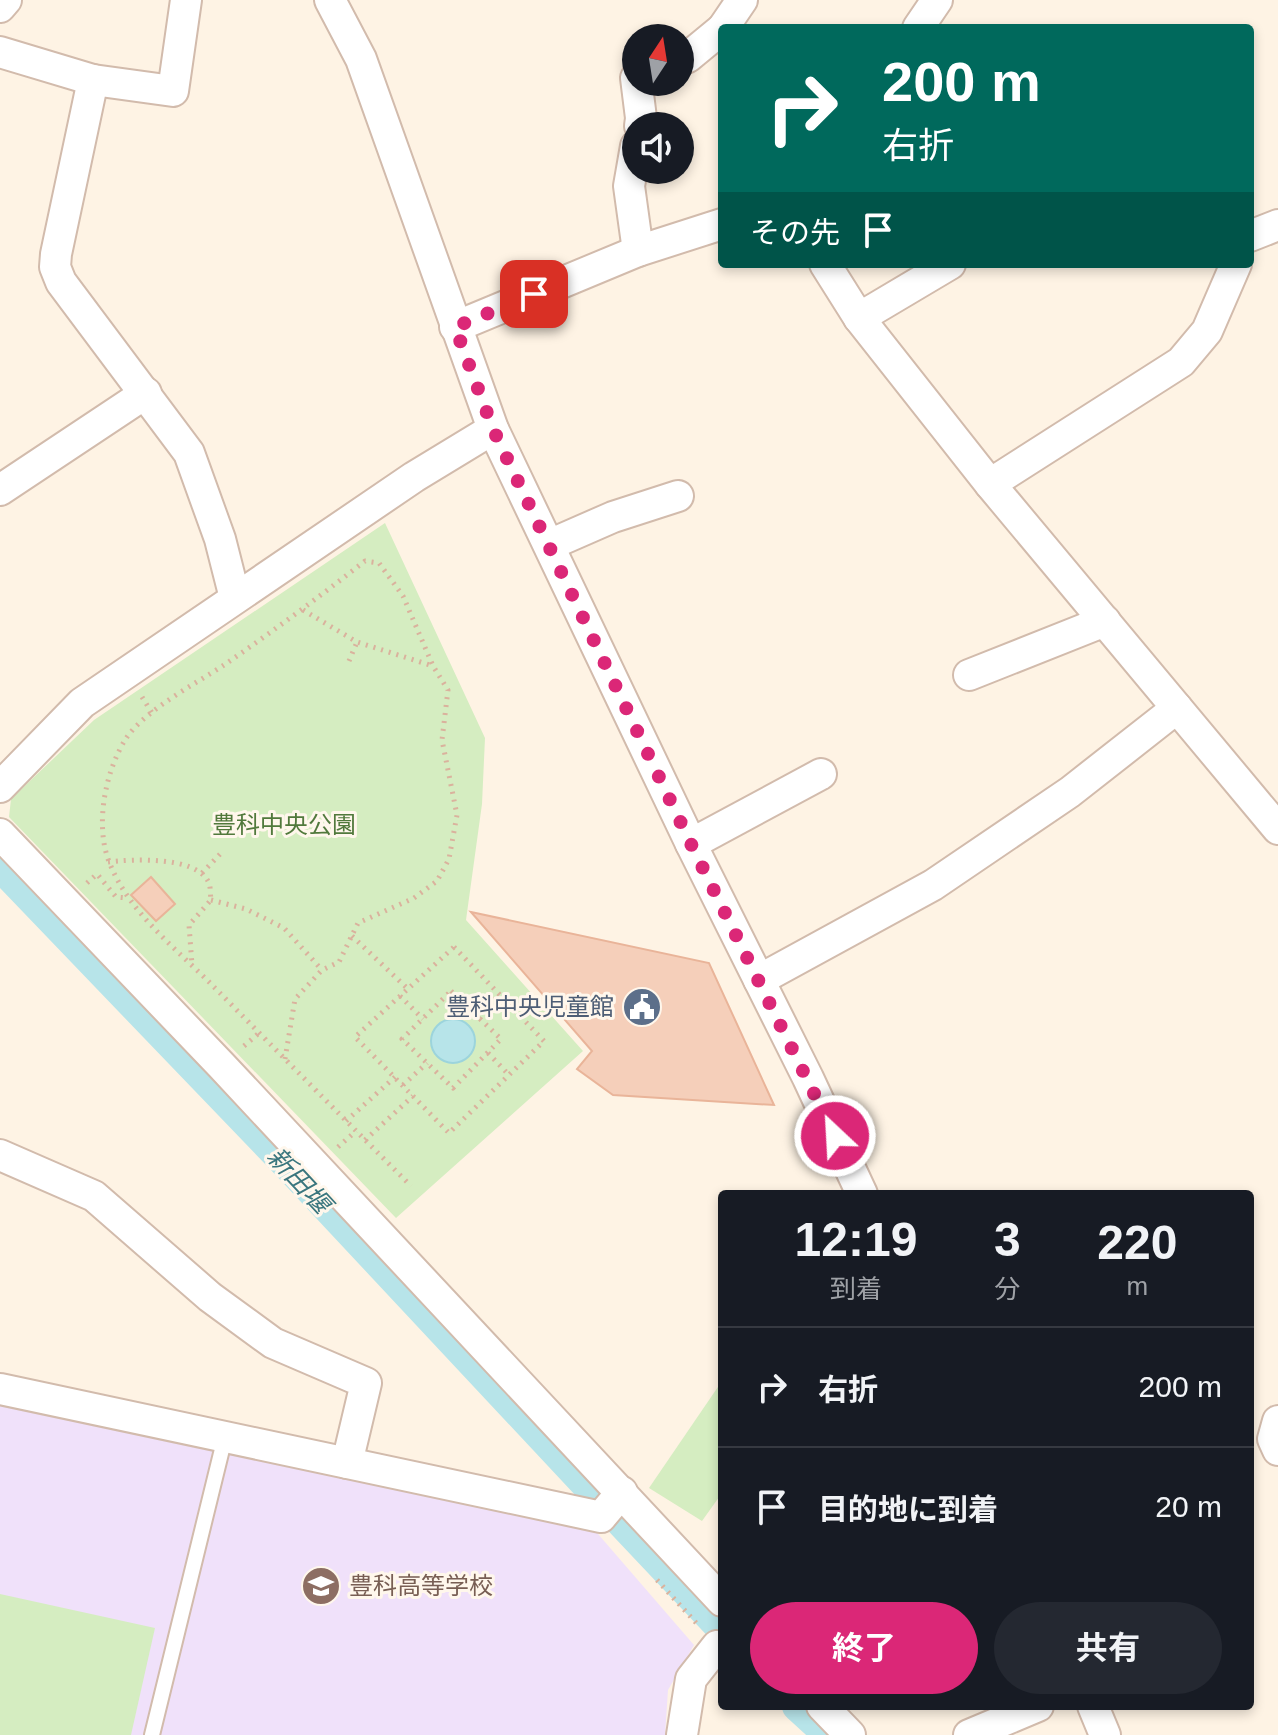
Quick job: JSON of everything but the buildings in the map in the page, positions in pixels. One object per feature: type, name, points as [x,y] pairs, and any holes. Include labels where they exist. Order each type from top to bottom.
[{"type":"street","points":[[0,7],[6,0]]},
{"type":"street","points":[[0,52],[93,80],[173,91],[186,0]]},
{"type":"street","points":[[330,0],[361,59],[493,429],[860,1190]]},
{"type":"street","points":[[725,24],[742,0]]},
{"type":"street","points":[[921,24],[937,0]]},
{"type":"street","points":[[694,52],[718,31]]},
{"type":"street","points":[[93,80],[55,267],[61,282],[189,453],[220,539],[235,598]]},
{"type":"street","points":[[629,184],[638,251]]},
{"type":"street","points":[[455,327],[638,251],[718,225]]},
{"type":"street","points":[[1254,234],[1278,225]]},
{"type":"street","points":[[828,268],[859,318],[990,484],[1278,829]]},
{"type":"street","points":[[859,318],[943,268]]},
{"type":"street","points":[[990,484],[1181,362],[1207,331],[1234,268]]},
{"type":"street","points":[[0,490],[146,393]]},
{"type":"street","points":[[0,787],[82,703],[414,477],[493,429]]},
{"type":"street","points":[[549,545],[613,517],[678,496]]},
{"type":"street","points":[[969,675],[1105,621]]},
{"type":"street","points":[[759,980],[933,885],[1070,792],[1177,708]]},
{"type":"street","points":[[691,844],[821,774]]},
{"type":"street","points":[[0,834],[243,1087],[718,1597]]},
{"type":"street","points":[[0,1155],[94,1196],[210,1297],[273,1343],[366,1383],[347,1463]]},
{"type":"street","points":[[0,1389],[601,1517],[622,1492]]},
{"type":"street","points":[[1278,1421],[1273,1439],[1278,1450]]},
{"type":"street","points":[[682,1735],[691,1679],[717,1646]]},
{"type":"street","points":[[826,1710],[850,1735]]},
{"type":"street","points":[[969,1735],[1028,1710]]},
{"type":"street","points":[[1095,1710],[1105,1735]]},
{"type":"lane","points":[[152,1735],[225,1437]]},
{"type":"path","points":[[285,1059],[295,999],[322,970],[339,962],[358,923],[414,898],[437,881],[449,859],[457,815],[442,740],[448,690],[433,666],[403,596],[379,563],[365,561],[303,610],[152,713],[128,735],[109,770],[102,819],[108,862],[127,898],[192,965],[346,1121],[411,1186]]},
{"type":"path","points":[[303,610],[357,642],[433,666]]},
{"type":"path","points":[[349,661],[357,642]]},
{"type":"path","points":[[202,873],[222,852]]},
{"type":"path","points":[[108,862],[140,859],[169,862],[202,873],[210,884],[211,900],[189,925],[192,965]]},
{"type":"path","points":[[211,900],[246,909],[284,928],[322,970]]},
{"type":"path","points":[[352,936],[408,989]]},
{"type":"path","points":[[454,947],[544,1041],[449,1133],[355,1037],[408,989],[454,947]]},
{"type":"path","points":[[451,991],[501,1039],[453,1088],[402,1039],[423,1019],[451,991]]},
{"type":"path","points":[[478,1017],[500,994]]},
{"type":"path","points":[[400,996],[423,1019]]},
{"type":"path","points":[[488,1053],[509,1075]]},
{"type":"path","points":[[403,1085],[427,1063]]},
{"type":"path","points":[[346,1121],[395,1077]]},
{"type":"path","points":[[365,1140],[413,1096]]},
{"type":"shaded area","name":"豊科高等学校","points":[[0,1405],[592,1527],[694,1645],[668,1690],[665,1735],[0,1735]]},
{"type":"green space","name":"豊科中央公園","points":[[385,523],[485,738],[482,804],[466,920],[583,1051],[396,1218],[9,817],[11,799],[94,720]]},
{"type":"green space","points":[[718,1387],[718,1499],[702,1521],[649,1488]]},
{"type":"green space","points":[[0,1594],[155,1628],[131,1735],[0,1735]]},
{"type":"water","points":[[453,1019],[468,1026],[475,1041],[468,1056],[453,1063],[438,1056],[431,1041],[438,1026]]},
{"type":"waterway","name":"新田堰","points":[[0,865],[292,1169],[598,1496]]},
{"type":"waterway","name":"新田堰","points":[[620,1520],[718,1624]]},
{"type":"waterway","name":"新田堰","points":[[802,1710],[830,1735]]},
{"type":"place","name":"豊科中央児童館","points":[[642,1007]]},
{"type":"place","name":"豊科高等学校","points":[[321,1586]]},
{"type":"route","points":[[534,294],[455,327],[493,429],[691,844],[835,1136]]}]
